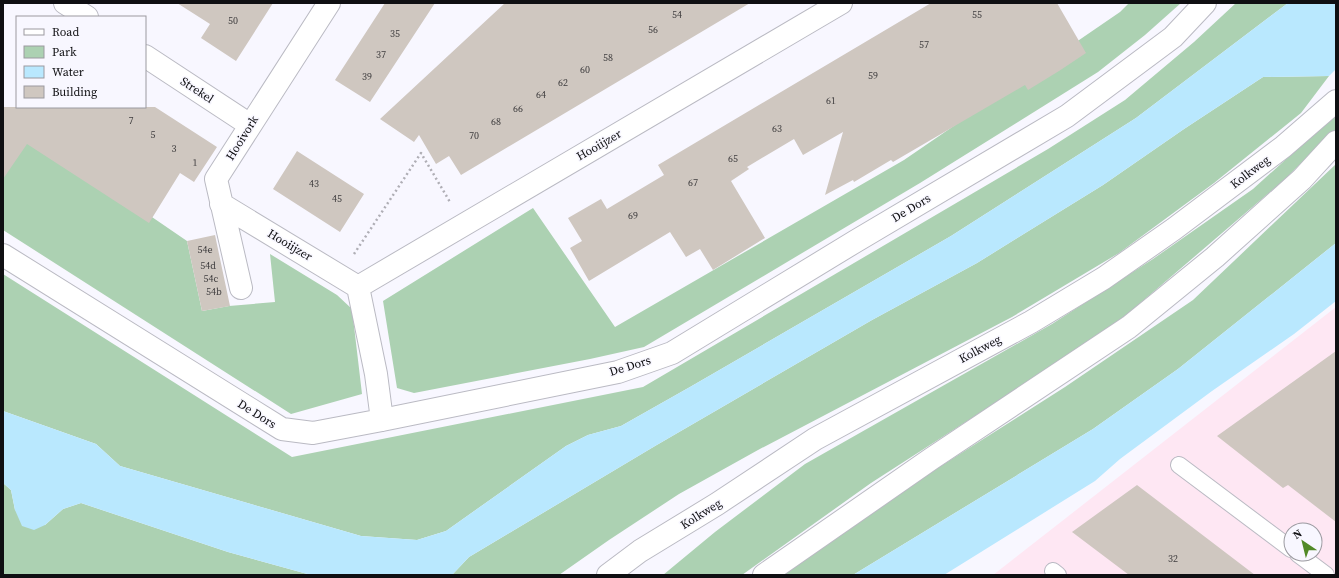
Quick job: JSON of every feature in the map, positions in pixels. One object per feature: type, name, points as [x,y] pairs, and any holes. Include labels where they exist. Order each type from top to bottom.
[{"type":"street","points":[[65,3],[85,16]]},
{"type":"street","name":"Hooivork","points":[[241,288],[216,179],[329,3]]},
{"type":"street","name":"Hooiijzer","points":[[221,204],[358,287],[841,3]]},
{"type":"street","name":"De Dors","points":[[3,256],[282,429],[313,433],[618,372],[672,353],[849,245],[1067,116],[1173,37],[1205,3]]},
{"type":"street","name":"Strekel","points":[[146,57],[250,125]]},
{"type":"street","name":"Kolkweg","points":[[608,575],[640,551],[717,504],[815,439],[1031,322],[1104,278],[1174,229],[1282,147],[1336,101]]},
{"type":"street","points":[[764,575],[931,460],[1129,328],[1215,256],[1302,179],[1336,142]]},
{"type":"street","points":[[358,287],[376,374],[382,420]]},
{"type":"lane","points":[[1179,465],[1283,543]]},
{"type":"lane","points":[[1309,562],[1326,575]]},
{"type":"path","points":[[339,276],[421,154],[463,225]]},
{"type":"shaded area","points":[[1336,307],[1336,575],[993,575]]},
{"type":"green space","points":[[1129,3],[1181,3],[1145,35],[1098,72],[920,183],[644,347],[414,393],[397,388],[383,301],[533,208],[615,327],[904,160],[1120,12]]},
{"type":"green space","points":[[1236,3],[1288,3],[1136,118],[951,236],[621,426],[588,435],[566,446],[446,531],[417,540],[361,536],[120,466],[96,444],[3,411],[3,274],[292,457],[643,387],[1048,149],[1125,100],[1194,42]]},
{"type":"green space","points":[[1329,76],[1301,113],[1214,183],[1119,253],[1012,317],[758,450],[679,494],[559,575],[452,575],[469,557],[655,446],[872,320],[977,263],[1103,185],[1263,77]]},
{"type":"green space","points":[[1336,114],[1336,129],[1284,180],[1124,317],[1037,376],[871,483],[742,575],[663,575],[715,532],[805,464],[1052,324],[1153,259],[1253,189]]},
{"type":"green space","points":[[32,135],[187,241],[202,311],[229,306],[275,302],[270,254],[337,295],[352,309],[362,394],[291,414],[3,230],[3,153]]},
{"type":"green space","points":[[1336,164],[1336,243],[1178,369],[1093,429],[853,575],[784,575],[867,513],[1065,387],[1193,300]]},
{"type":"green space","points":[[3,483],[11,490],[15,510],[45,525],[63,509],[81,503],[228,552],[311,575],[3,575]]},
{"type":"water","points":[[1288,3],[1336,3],[1336,69],[1329,76],[1263,77],[1103,185],[977,263],[872,320],[655,446],[469,557],[452,575],[311,575],[228,552],[81,503],[63,509],[45,525],[34,530],[22,526],[15,510],[11,490],[3,483],[3,411],[96,444],[120,466],[361,536],[417,540],[446,531],[566,446],[588,435],[621,426],[951,236],[1136,118]]},
{"type":"water","points":[[1336,243],[1336,301],[1294,334],[1212,391],[1120,459],[1095,481],[944,575],[853,575],[1093,429],[1178,369]]},
{"type":"building","points":[[177,3],[273,3],[236,61],[201,38],[210,24]]},
{"type":"building","points":[[385,3],[435,3],[370,102],[335,80]]},
{"type":"building","points":[[505,3],[750,3],[461,175],[449,156],[436,164],[419,135],[414,142],[380,119]]},
{"type":"building","points":[[931,3],[1057,3],[1086,53],[1028,90],[1025,85],[893,162],[891,160],[854,182],[853,180],[825,195],[843,132],[803,155],[794,139],[747,167],[749,169],[731,181],[765,238],[713,270],[700,249],[686,257],[670,232],[589,281],[570,248],[582,241],[568,218],[601,199],[607,209],[664,175],[658,165]]},
{"type":"building","points":[[3,107],[155,107],[217,147],[194,182],[180,173],[149,223],[27,144],[3,179]]},
{"type":"building","points":[[297,151],[364,194],[340,232],[273,189]]},
{"type":"building","points":[[215,235],[230,306],[202,311],[187,241]]},
{"type":"building","points":[[1336,351],[1336,522],[1288,485],[1283,488],[1217,436]]},
{"type":"building","points":[[1137,485],[1255,575],[1129,575],[1072,532]]}]
